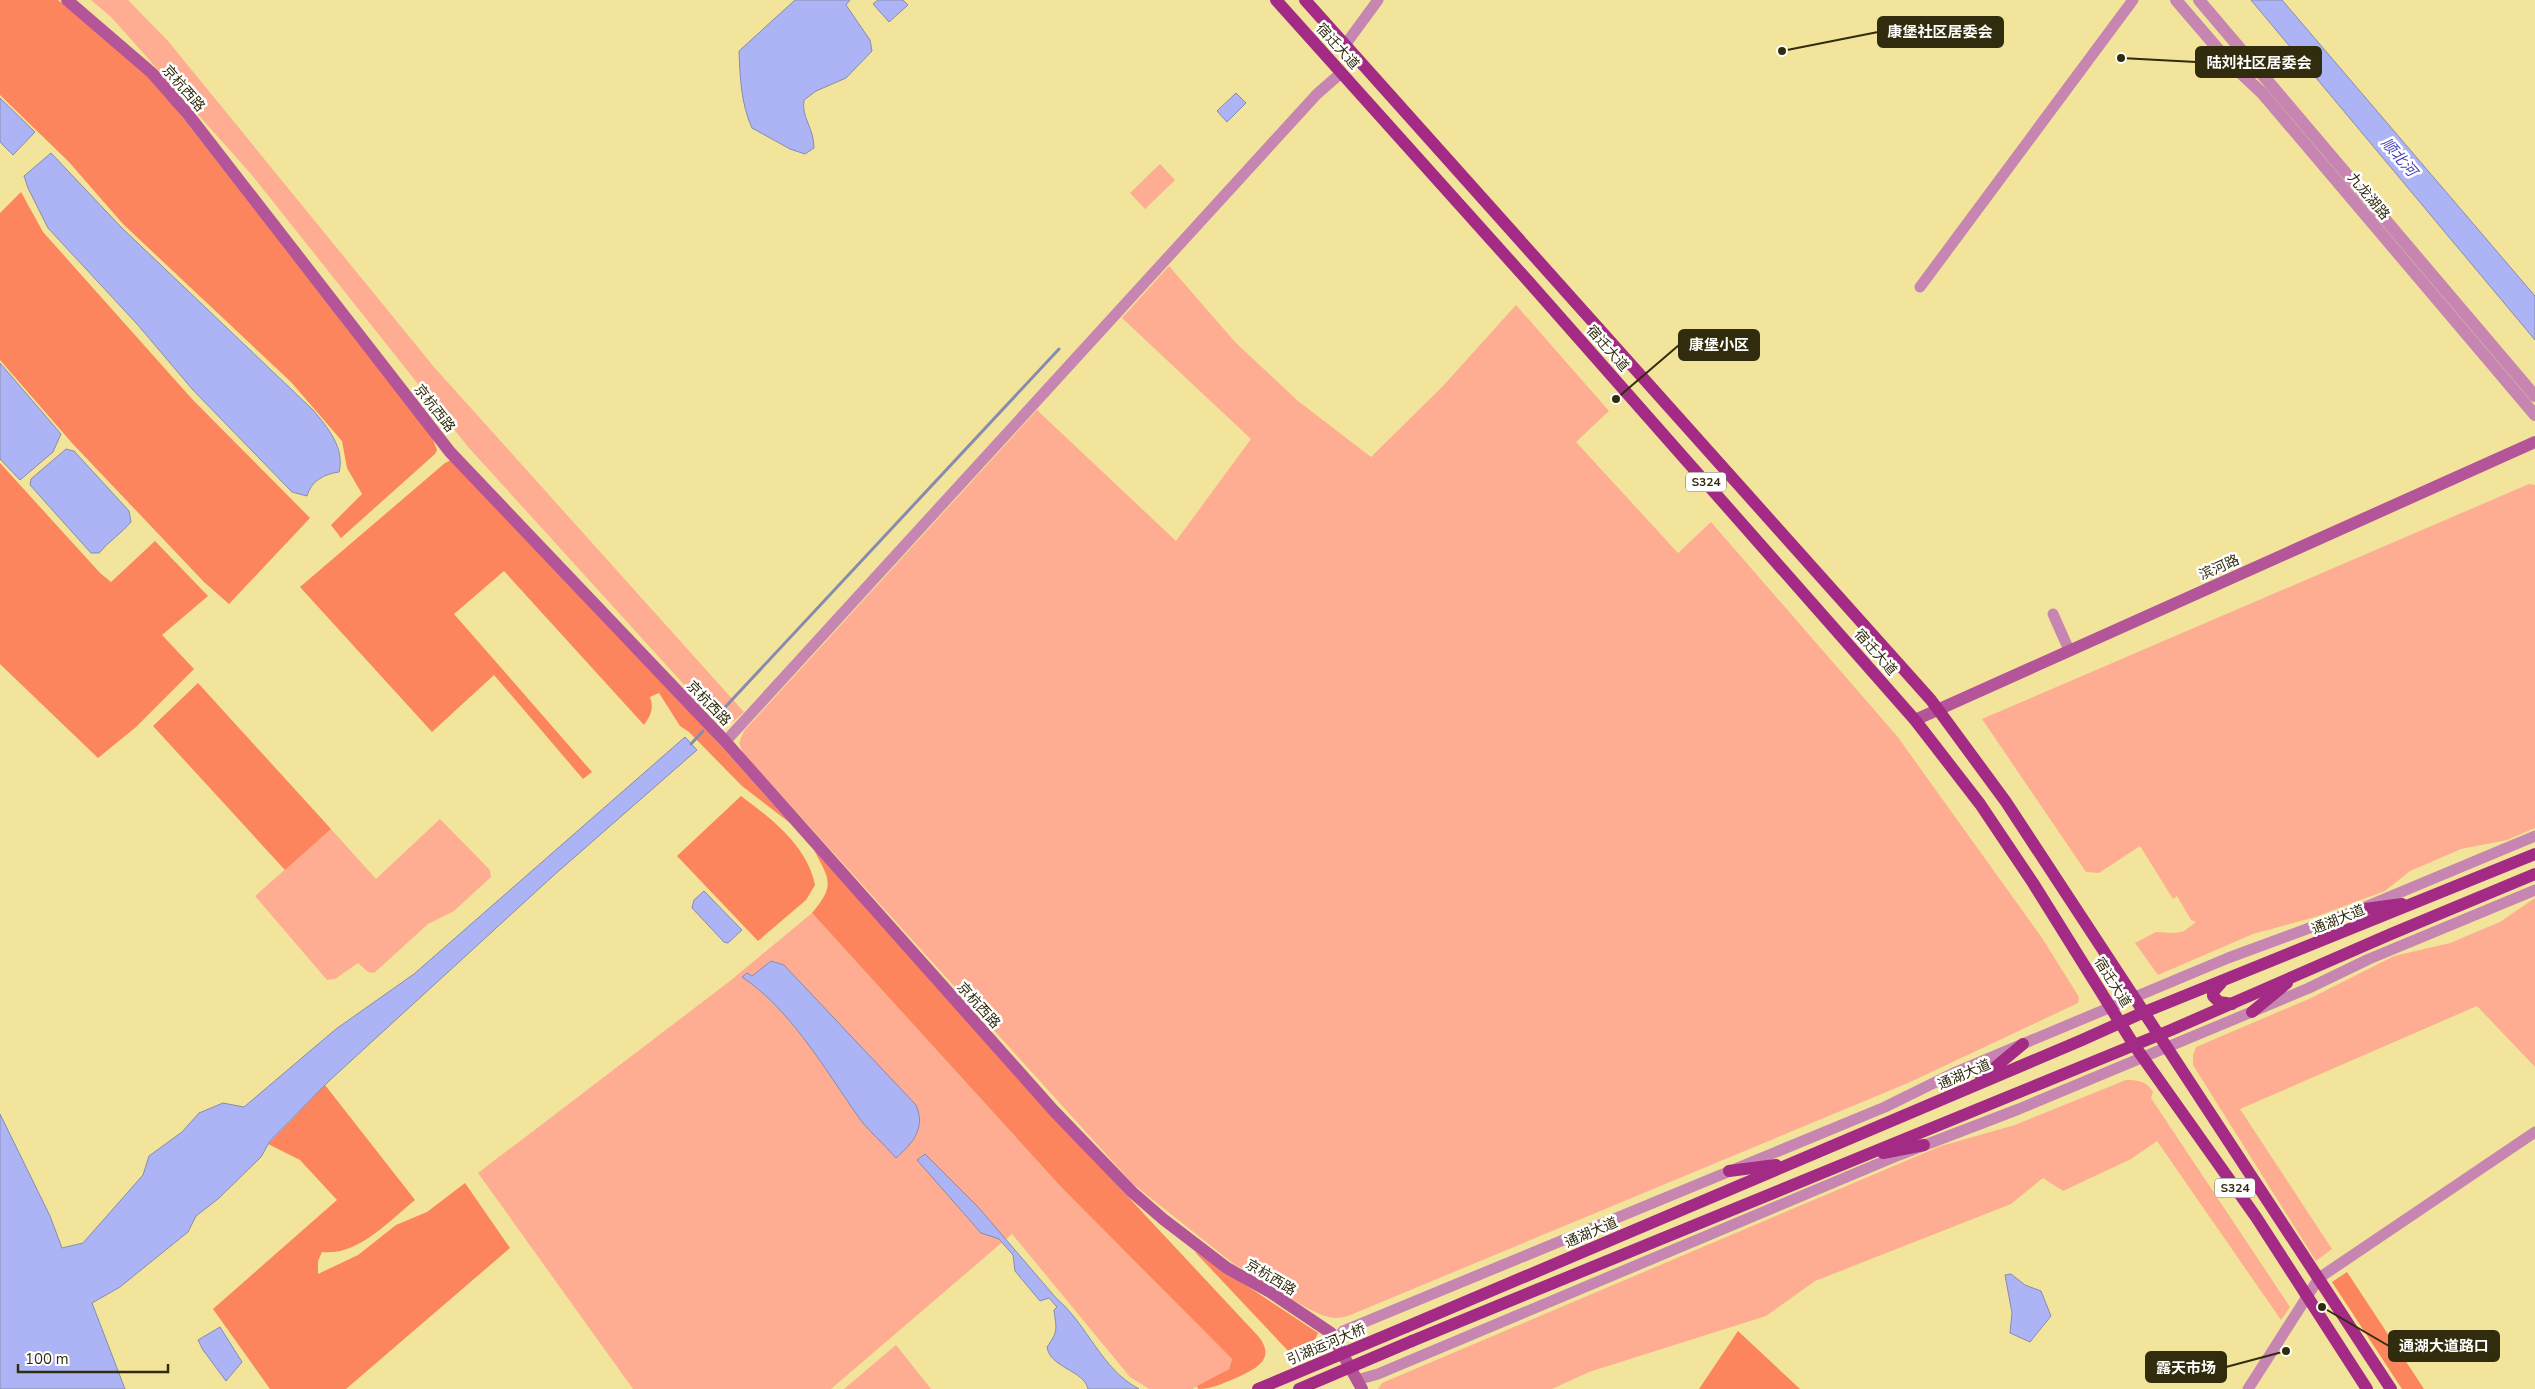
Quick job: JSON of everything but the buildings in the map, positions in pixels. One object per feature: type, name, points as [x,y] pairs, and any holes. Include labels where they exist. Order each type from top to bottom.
[{"type":"main road","name":"京杭西路","points":[[67,0],[152,73],[187,113],[450,452],[725,742],[1054,1111],[1132,1192],[1203,1251],[1306,1315],[1331,1333],[1337,1340],[1360,1384]]},
{"type":"main road","name":"宿迁大道","points":[[1276,0],[1915,720],[1980,804],[2033,883],[2134,1045],[2256,1217],[2367,1389]]},
{"type":"main road","name":"宿迁大道","points":[[1305,0],[1937,708],[2006,802],[2157,1036],[2391,1389]]},
{"type":"main road","name":"滨河路","points":[[1915,720],[1937,708],[2535,442]]},
{"type":"main road","name":"通湖大道","points":[[1406,1327],[2049,1054],[2120,1022],[2535,854]]},
{"type":"main road","points":[[1299,1389],[2058,1075],[2157,1036],[2535,874]]},
{"type":"main road","points":[[2358,910],[2417,902]]},
{"type":"main road","points":[[2252,1012],[2295,976]]},
{"type":"main road","points":[[2225,980],[2216,988],[2213,996],[2219,1002],[2232,1004]]},
{"type":"main road","points":[[1973,1086],[2004,1058],[2023,1044]]},
{"type":"main road","points":[[2049,1054],[2056,1057],[2061,1065],[2058,1075]]},
{"type":"main road","points":[[1863,1156],[1924,1145]]},
{"type":"main road","points":[[1729,1172],[1793,1163]]},
{"type":"main road","name":"引湖运河大桥","points":[[1258,1389],[1406,1327]]},
{"type":"street","points":[[1345,45],[1378,0]]},
{"type":"street","points":[[1920,287],[2133,0]]},
{"type":"street","name":"九龙湖路","points":[[2176,0],[2230,63],[2262,93],[2535,415]]},
{"type":"street","name":"九龙湖路","points":[[2199,0],[2535,396]]},
{"type":"street","points":[[725,742],[1318,94],[1341,73]]},
{"type":"street","points":[[2053,614],[2069,650]]},
{"type":"street","points":[[1337,1340],[1343,1331],[1885,1107],[1956,1072],[2228,958],[2358,910],[2535,836]]},
{"type":"street","points":[[1360,1384],[1378,1374],[1924,1145],[2019,1109],[2252,1012],[2309,988],[2369,958],[2535,890]]},
{"type":"street","points":[[2248,1389],[2319,1278],[2535,1132]]},
{"type":"shaded area","points":[[0,0],[58,0],[124,53],[159,87],[432,437],[437,450],[435,454],[341,538],[331,525],[362,494],[347,468],[342,441],[291,382],[123,224],[69,162],[0,95]]},
{"type":"shaded area","points":[[91,0],[128,0],[168,41],[434,367],[744,712],[734,721],[718,722],[469,448],[251,174],[112,18]]},
{"type":"shaded area","points":[[1160,164],[1175,180],[1145,209],[1130,193]]},
{"type":"shaded area","points":[[21,192],[43,232],[192,399],[310,518],[229,604],[204,582],[72,443],[0,360],[0,213]]},
{"type":"shaded area","points":[[1169,266],[1235,342],[1298,401],[1371,457],[1443,386],[1516,305],[1609,411],[1576,442],[1678,553],[1711,522],[1897,736],[2042,938],[2079,997],[2078,1003],[1908,1083],[1348,1316],[1334,1318],[1318,1313],[1274,1287],[1261,1276],[1264,1270],[1245,1269],[1235,1265],[1133,1184],[743,753],[739,743],[744,731],[1037,410],[1176,541],[1251,439],[1122,318]]},
{"type":"shaded area","points":[[451,460],[685,706],[790,823],[742,786],[689,732],[680,726],[659,693],[650,697],[651,712],[644,725],[504,571],[454,614],[592,772],[583,779],[494,675],[432,732],[300,587],[445,463]]},
{"type":"shaded area","points":[[0,463],[100,573],[111,582],[155,541],[208,596],[162,635],[194,669],[136,727],[98,758],[0,664]]},
{"type":"shaded area","points":[[2529,484],[2535,485],[2535,828],[2507,840],[2461,849],[2410,871],[2385,891],[2315,917],[2253,934],[2158,975],[2135,943],[2156,932],[2175,933],[2184,931],[2196,922],[2191,920],[2177,896],[2173,899],[2140,846],[2099,873],[2086,872],[1982,719]]},
{"type":"shaded area","points":[[198,683],[331,829],[285,870],[153,726]]},
{"type":"shaded area","points":[[741,796],[787,834],[804,858],[811,871],[815,885],[806,900],[758,941],[677,856]]},
{"type":"shaded area","points":[[440,819],[490,870],[491,877],[454,911],[428,924],[374,973],[368,972],[358,963],[335,979],[327,980],[255,896],[331,829],[376,879]]},
{"type":"shaded area","points":[[814,850],[1089,1155],[1258,1336],[1263,1344],[1265,1357],[1257,1367],[1218,1385],[1198,1389],[1197,1386],[1229,1369],[1232,1359],[1062,1188],[812,913],[825,895],[828,882]]},
{"type":"shaded area","points":[[2535,898],[2535,1067],[2477,1006],[2240,1109],[2332,1249],[2316,1261],[2193,1065],[2193,1055],[2196,1047],[2311,998],[2394,956],[2450,943],[2500,922]]},
{"type":"shaded area","points":[[812,913],[1062,1188],[1232,1359],[1229,1369],[1192,1389],[1149,1389],[1130,1377],[1012,1234],[831,1389],[633,1389],[478,1173],[730,981]]},
{"type":"shaded area","points":[[2126,1080],[2141,1082],[2151,1088],[2153,1092],[2151,1098],[2290,1307],[2281,1320],[2157,1141],[2131,1159],[2063,1191],[2043,1178],[2011,1204],[1815,1281],[1766,1316],[1589,1372],[1552,1389],[1378,1389],[1382,1383],[1941,1146],[2015,1125]]},
{"type":"shaded area","points":[[325,1085],[415,1200],[384,1227],[360,1243],[348,1249],[322,1252],[318,1261],[318,1274],[358,1255],[396,1225],[427,1212],[465,1183],[510,1248],[346,1389],[270,1389],[213,1309],[337,1200],[300,1160],[268,1144]]},
{"type":"shaded area","points":[[1194,1251],[1318,1333],[1312,1347],[1292,1355]]},
{"type":"shaded area","points":[[2347,1272],[2424,1389],[2402,1389],[2332,1282]]},
{"type":"shaded area","points":[[1738,1331],[1800,1389],[1699,1389]]},
{"type":"shaded area","points":[[896,1345],[931,1389],[844,1389]]},
{"type":"water","points":[[795,0],[850,0],[846,5],[870,40],[872,51],[846,78],[816,91],[804,100],[804,112],[812,134],[814,148],[805,154],[790,149],[752,128],[743,100],[740,71],[739,51]]},
{"type":"water","points":[[878,0],[903,0],[908,5],[889,22],[873,4]]},
{"type":"water","name":"顺北河","points":[[2251,0],[2282,0],[2535,296],[2535,340]]},
{"type":"water","points":[[1236,93],[1246,103],[1227,122],[1217,111]]},
{"type":"water","points":[[0,98],[35,132],[13,155],[0,142]]},
{"type":"water","points":[[51,153],[121,227],[313,410],[334,439],[340,455],[339,472],[328,474],[315,482],[307,496],[292,492],[193,390],[137,324],[48,228],[24,176]]},
{"type":"water","points":[[0,363],[61,434],[53,452],[20,480],[0,459]]},
{"type":"water","points":[[66,449],[74,451],[129,511],[131,522],[99,553],[91,553],[30,485],[31,479]]},
{"type":"water","points":[[685,737],[697,750],[553,876],[329,1081],[270,1141],[261,1157],[218,1199],[196,1216],[188,1232],[120,1287],[92,1303],[125,1389],[0,1389],[0,1114],[50,1216],[62,1248],[83,1243],[143,1175],[149,1156],[182,1132],[199,1113],[223,1103],[244,1107],[336,1029],[414,974]]},
{"type":"water","points":[[704,891],[742,930],[728,943],[724,942],[692,908],[694,900]]},
{"type":"water","points":[[771,961],[784,965],[916,1105],[919,1113],[919,1128],[908,1147],[896,1158],[861,1121],[806,1041],[791,1023],[759,990],[742,977],[747,973],[752,976]]},
{"type":"water","points":[[925,1154],[979,1208],[1077,1321],[1114,1370],[1139,1389],[1088,1389],[1080,1377],[1054,1360],[1049,1354],[1047,1347],[1055,1333],[1054,1310],[1057,1307],[1049,1298],[1040,1301],[1015,1271],[1013,1255],[999,1239],[981,1233],[917,1160]]},
{"type":"water","points":[[2011,1274],[2025,1285],[2041,1291],[2051,1316],[2030,1342],[2010,1333],[2012,1313],[2005,1275]]},
{"type":"water","points":[[220,1327],[242,1362],[226,1381],[203,1350],[198,1340]]},
{"type":"waterway","points":[[715,718],[1059,349]]},
{"type":"waterway","points":[[691,744],[703,731]]},
{"type":"place","name":"康堡社区居委会","points":[[1782,51]]},
{"type":"place","name":"陆刘社区居委会","points":[[2121,58]]},
{"type":"place","name":"康堡小区","points":[[1616,399]]},
{"type":"place","name":"通湖大道路口","points":[[2322,1307]]},
{"type":"place","name":"露天市场","points":[[2286,1351]]}]
